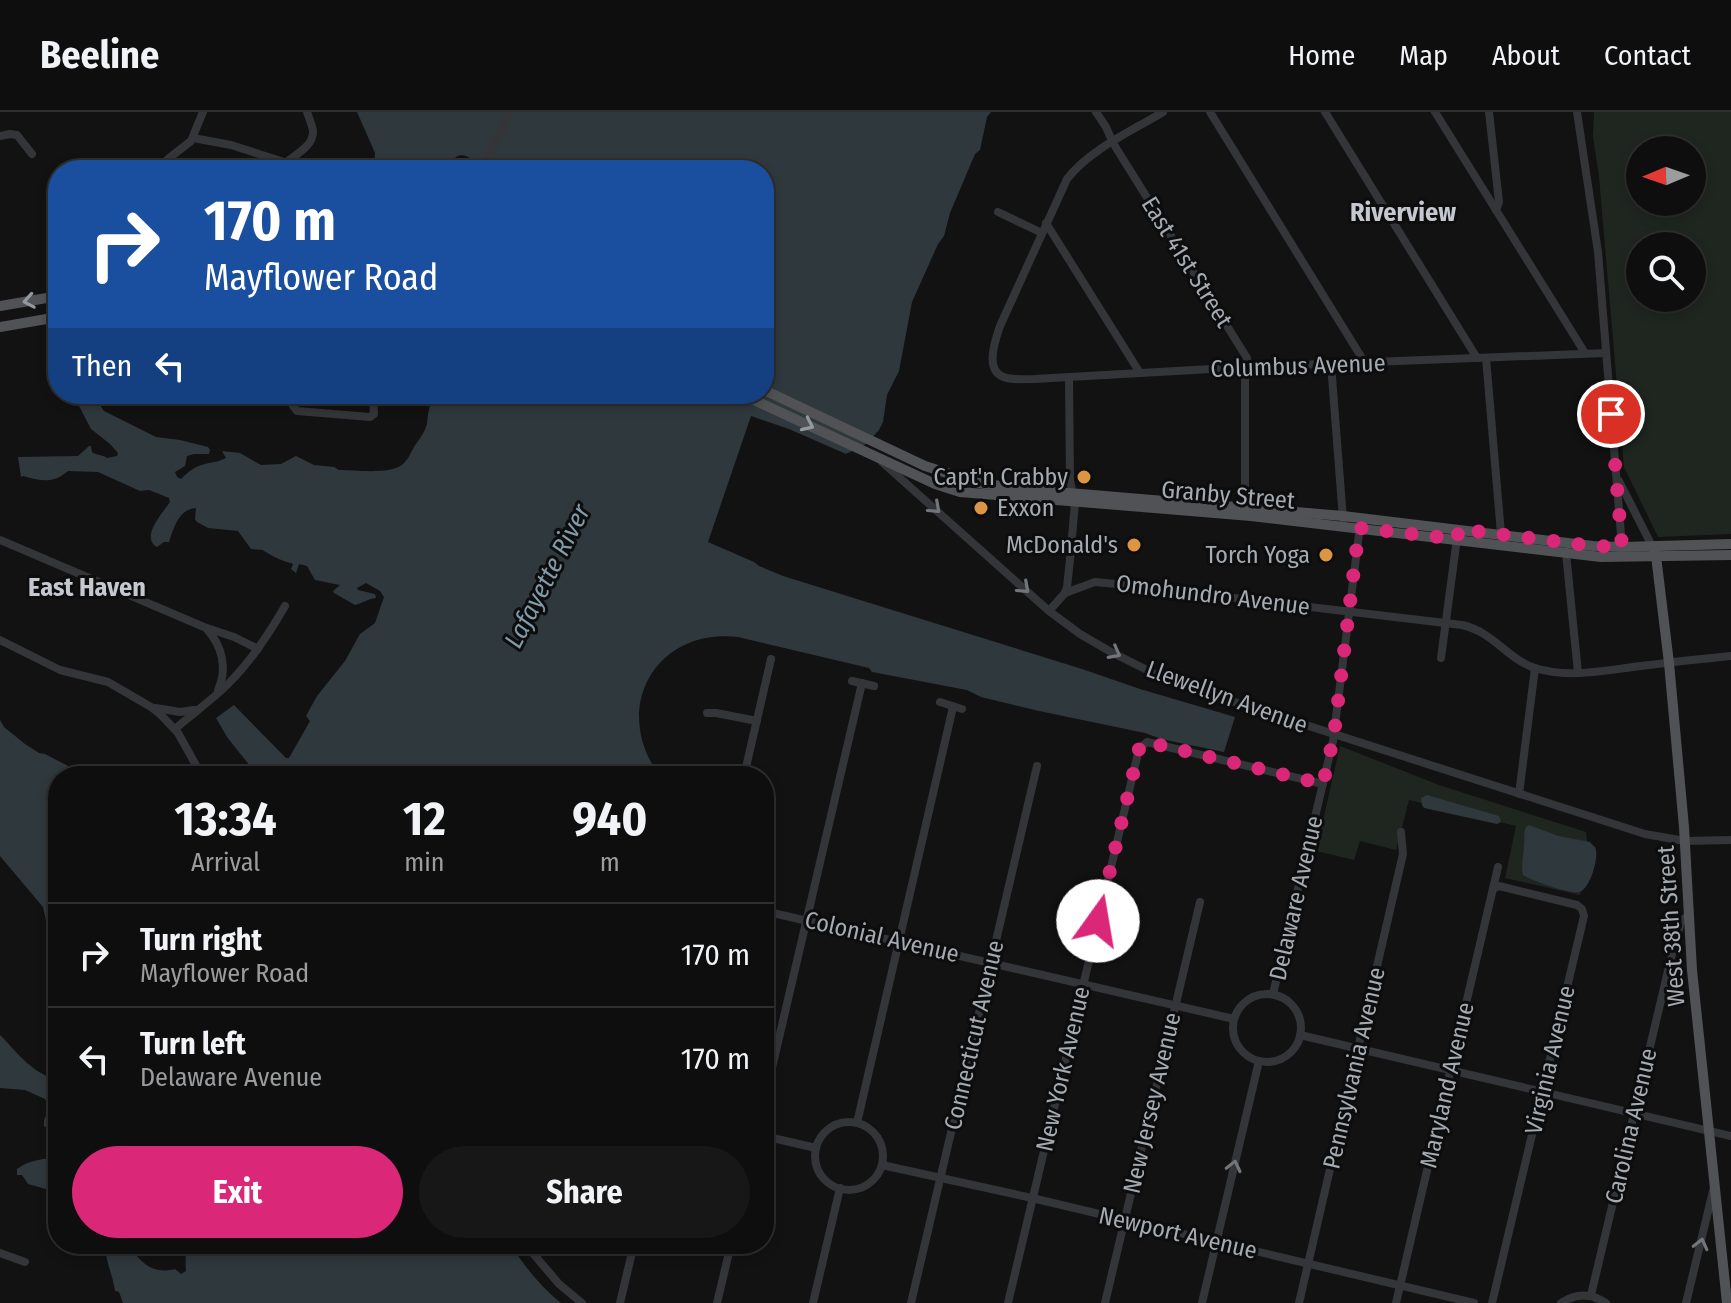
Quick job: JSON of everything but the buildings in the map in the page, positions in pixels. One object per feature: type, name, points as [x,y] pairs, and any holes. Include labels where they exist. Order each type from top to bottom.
[{"type":"main road","points":[[0,306],[48,298]]},
{"type":"main road","points":[[0,327],[48,319]]},
{"type":"main road","name":"Granby Street","points":[[774,395],[935,484],[960,492],[1074,498],[1344,521],[1458,534],[1601,557],[1731,544]]},
{"type":"main road","name":"Granby Street","points":[[765,404],[878,451]]},
{"type":"main road","name":"Granby Street","points":[[1458,534],[1501,534],[1593,546],[1731,555]]},
{"type":"main road","name":"West 38th Street","points":[[1654,551],[1669,663],[1685,841],[1692,970],[1727,1303]]},
{"type":"street","points":[[167,160],[193,138],[203,112]]},
{"type":"street","points":[[289,160],[311,140],[313,131],[307,112]]},
{"type":"street","points":[[487,160],[510,112]]},
{"type":"street","name":"East 41st Street","points":[[1096,112],[1247,358],[1245,511]]},
{"type":"street","points":[[998,212],[1042,233],[1074,170],[1094,154],[1163,112]]},
{"type":"street","points":[[1210,112],[1365,363]]},
{"type":"street","points":[[1325,112],[1482,358],[1501,534]]},
{"type":"street","points":[[1435,112],[1585,353]]},
{"type":"street","points":[[1489,112],[1499,202],[1496,210]]},
{"type":"street","points":[[1577,112],[1598,252],[1622,547]]},
{"type":"street","points":[[0,136],[17,135],[32,154]]},
{"type":"street","points":[[193,138],[231,145],[267,160]]},
{"type":"street","points":[[1046,223],[1140,373]]},
{"type":"street","name":"Columbus Avenue","points":[[1042,233],[1000,326],[992,358],[997,374],[1008,379],[1606,353]]},
{"type":"street","points":[[1331,364],[1344,521]]},
{"type":"street","points":[[1049,611],[1065,593],[1070,560],[1074,498],[1070,481],[1069,377]]},
{"type":"street","points":[[293,404],[297,411],[370,417],[374,414],[374,404]]},
{"type":"street","name":"Llewellyn Avenue","points":[[878,451],[1049,611],[1080,634],[1169,681],[1645,834],[1685,841],[1731,840]]},
{"type":"street","points":[[1617,477],[1654,551]]},
{"type":"street","name":"Delaware Avenue","points":[[1273,994],[1334,735],[1360,523]]},
{"type":"street","points":[[1441,658],[1458,534]]},
{"type":"street","points":[[0,540],[258,649]]},
{"type":"street","points":[[1566,553],[1578,673]]},
{"type":"street","name":"Omohundro Avenue","points":[[1065,593],[1095,582],[1447,623],[1481,631],[1535,668],[1565,673],[1731,656]]},
{"type":"street","points":[[175,729],[238,673],[258,649],[285,606]]},
{"type":"street","points":[[204,627],[213,636],[221,654],[223,675],[216,695]]},
{"type":"street","points":[[0,640],[60,670],[108,682],[151,707],[175,729],[196,766]]},
{"type":"street","points":[[746,766],[771,659]]},
{"type":"street","points":[[1519,794],[1535,668]]},
{"type":"street","points":[[852,681],[874,686]]},
{"type":"street","points":[[774,1059],[862,683]]},
{"type":"street","points":[[857,1123],[899,940],[958,708],[940,702]]},
{"type":"street","points":[[151,707],[180,712],[198,709]]},
{"type":"street","points":[[707,713],[757,721]]},
{"type":"street","name":"New York Avenue","points":[[1008,1303],[1139,749],[1147,742],[1323,784]]},
{"type":"street","name":"Connecticut Avenue","points":[[911,1303],[1037,766]]},
{"type":"street","name":"Pennsylvania Avenue","points":[[1299,1303],[1403,854],[1401,832]]},
{"type":"street","name":"Maryland Avenue","points":[[1396,1303],[1498,867]]},
{"type":"street","name":"Virginia Avenue","points":[[1492,1303],[1584,912],[1577,905],[1551,898],[1499,886],[1493,889]]},
{"type":"street","name":"New Jersey Avenue","points":[[1105,1303],[1200,902]]},
{"type":"street","name":"Colonial Avenue","points":[[774,913],[1234,1019]]},
{"type":"street","name":"Carolina Avenue","points":[[1591,1295],[1678,932],[1681,922],[1689,914]]},
{"type":"street","points":[[1261,994],[1273,994],[1293,1006],[1301,1021],[1300,1035],[1296,1046],[1285,1057],[1272,1062],[1259,1061],[1247,1056],[1237,1044],[1234,1019],[1247,1000],[1261,994]]},
{"type":"street","points":[[1300,1035],[1731,1136]]},
{"type":"street","points":[[1202,1303],[1259,1061]]},
{"type":"street","points":[[844,1122],[857,1123],[869,1129],[878,1139],[883,1151],[882,1165],[874,1178],[863,1187],[833,1186],[822,1176],[816,1163],[816,1148],[821,1136],[831,1127],[844,1122]]},
{"type":"street","points":[[774,1138],[816,1148]]},
{"type":"street","name":"Newport Avenue","points":[[882,1165],[1474,1303]]},
{"type":"street","points":[[1686,1303],[1715,1185]]},
{"type":"street","points":[[813,1303],[840,1188]]},
{"type":"street","points":[[0,1253],[25,1262]]},
{"type":"street","points":[[534,1254],[559,1284],[582,1303]]},
{"type":"street","points":[[620,1303],[632,1254]]},
{"type":"street","points":[[717,1303],[729,1254]]},
{"type":"street","points":[[1561,1303],[1576,1295],[1591,1295],[1606,1303]]},
{"type":"shaded area","points":[[1594,112],[1731,112],[1731,534],[1658,537],[1624,467],[1593,136]]},
{"type":"shaded area","points":[[1340,746],[1439,785],[1586,832],[1589,859],[1580,895],[1505,878],[1516,826],[1409,800],[1396,850],[1360,841],[1354,860],[1316,851]]},
{"type":"water","name":"Lafayette River","points":[[357,112],[991,112],[987,117],[980,150],[975,154],[950,213],[944,236],[912,302],[899,371],[887,395],[879,430],[866,444],[846,454],[751,416],[708,542],[783,576],[1235,717],[1224,752],[1039,711],[981,697],[967,690],[872,672],[869,668],[738,637],[709,637],[684,645],[664,659],[649,678],[641,700],[639,725],[646,751],[654,766],[250,766],[216,718],[234,705],[289,758],[310,721],[306,716],[317,696],[345,661],[360,634],[375,623],[384,597],[366,583],[358,590],[375,594],[376,598],[355,605],[334,593],[340,585],[315,580],[307,566],[299,564],[296,573],[291,569],[293,564],[263,550],[251,549],[238,531],[208,528],[197,522],[196,508],[181,515],[169,542],[157,547],[152,543],[152,532],[170,502],[169,498],[149,490],[140,491],[98,472],[68,471],[47,480],[21,477],[18,457],[78,456],[89,446],[92,452],[107,458],[117,456],[110,444],[91,429],[78,404],[99,404],[104,411],[156,437],[208,447],[209,454],[187,456],[185,466],[175,472],[181,479],[198,466],[226,458],[222,451],[240,453],[261,465],[281,464],[296,456],[314,465],[339,470],[390,470],[403,464],[423,433],[431,404],[774,404],[774,160],[473,160],[460,155],[453,160],[375,160],[375,153]]},
{"type":"water","points":[[0,720],[25,744],[68,766],[48,766],[48,930],[43,907],[0,856]]},
{"type":"water","points":[[1427,795],[1499,816],[1501,822],[1497,824],[1424,808],[1421,798]]},
{"type":"water","points":[[1529,825],[1558,836],[1590,842],[1595,847],[1593,872],[1583,890],[1559,889],[1523,875],[1525,832]]},
{"type":"water","points":[[0,1035],[33,1068],[48,1076],[48,1106],[45,1099],[25,1090],[0,1088]]},
{"type":"water","points":[[48,1111],[48,1128],[44,1126]]},
{"type":"water","points":[[48,1158],[48,1190],[28,1184],[22,1175],[17,1175],[17,1169]]},
{"type":"water","points":[[136,1254],[147,1266],[160,1270],[175,1269],[181,1274],[186,1271],[186,1254],[516,1254],[533,1276],[561,1303],[123,1303],[119,1292],[115,1291],[106,1256]]},
{"type":"place","name":"Capt'n Crabby","points":[[1084,477]]},
{"type":"place","name":"Exxon","points":[[981,508]]},
{"type":"place","name":"McDonald's","points":[[1134,545]]},
{"type":"place","name":"Torch Yoga","points":[[1326,555]]},
{"type":"district","name":"Riverview","points":[[1403,212]]},
{"type":"district","name":"East Haven","points":[[87,587]]},
{"type":"route","points":[[1098,921],[1139,749],[1144,743],[1323,784],[1334,735],[1359,528],[1457,539],[1459,529],[1622,547],[1611,414]]}]
